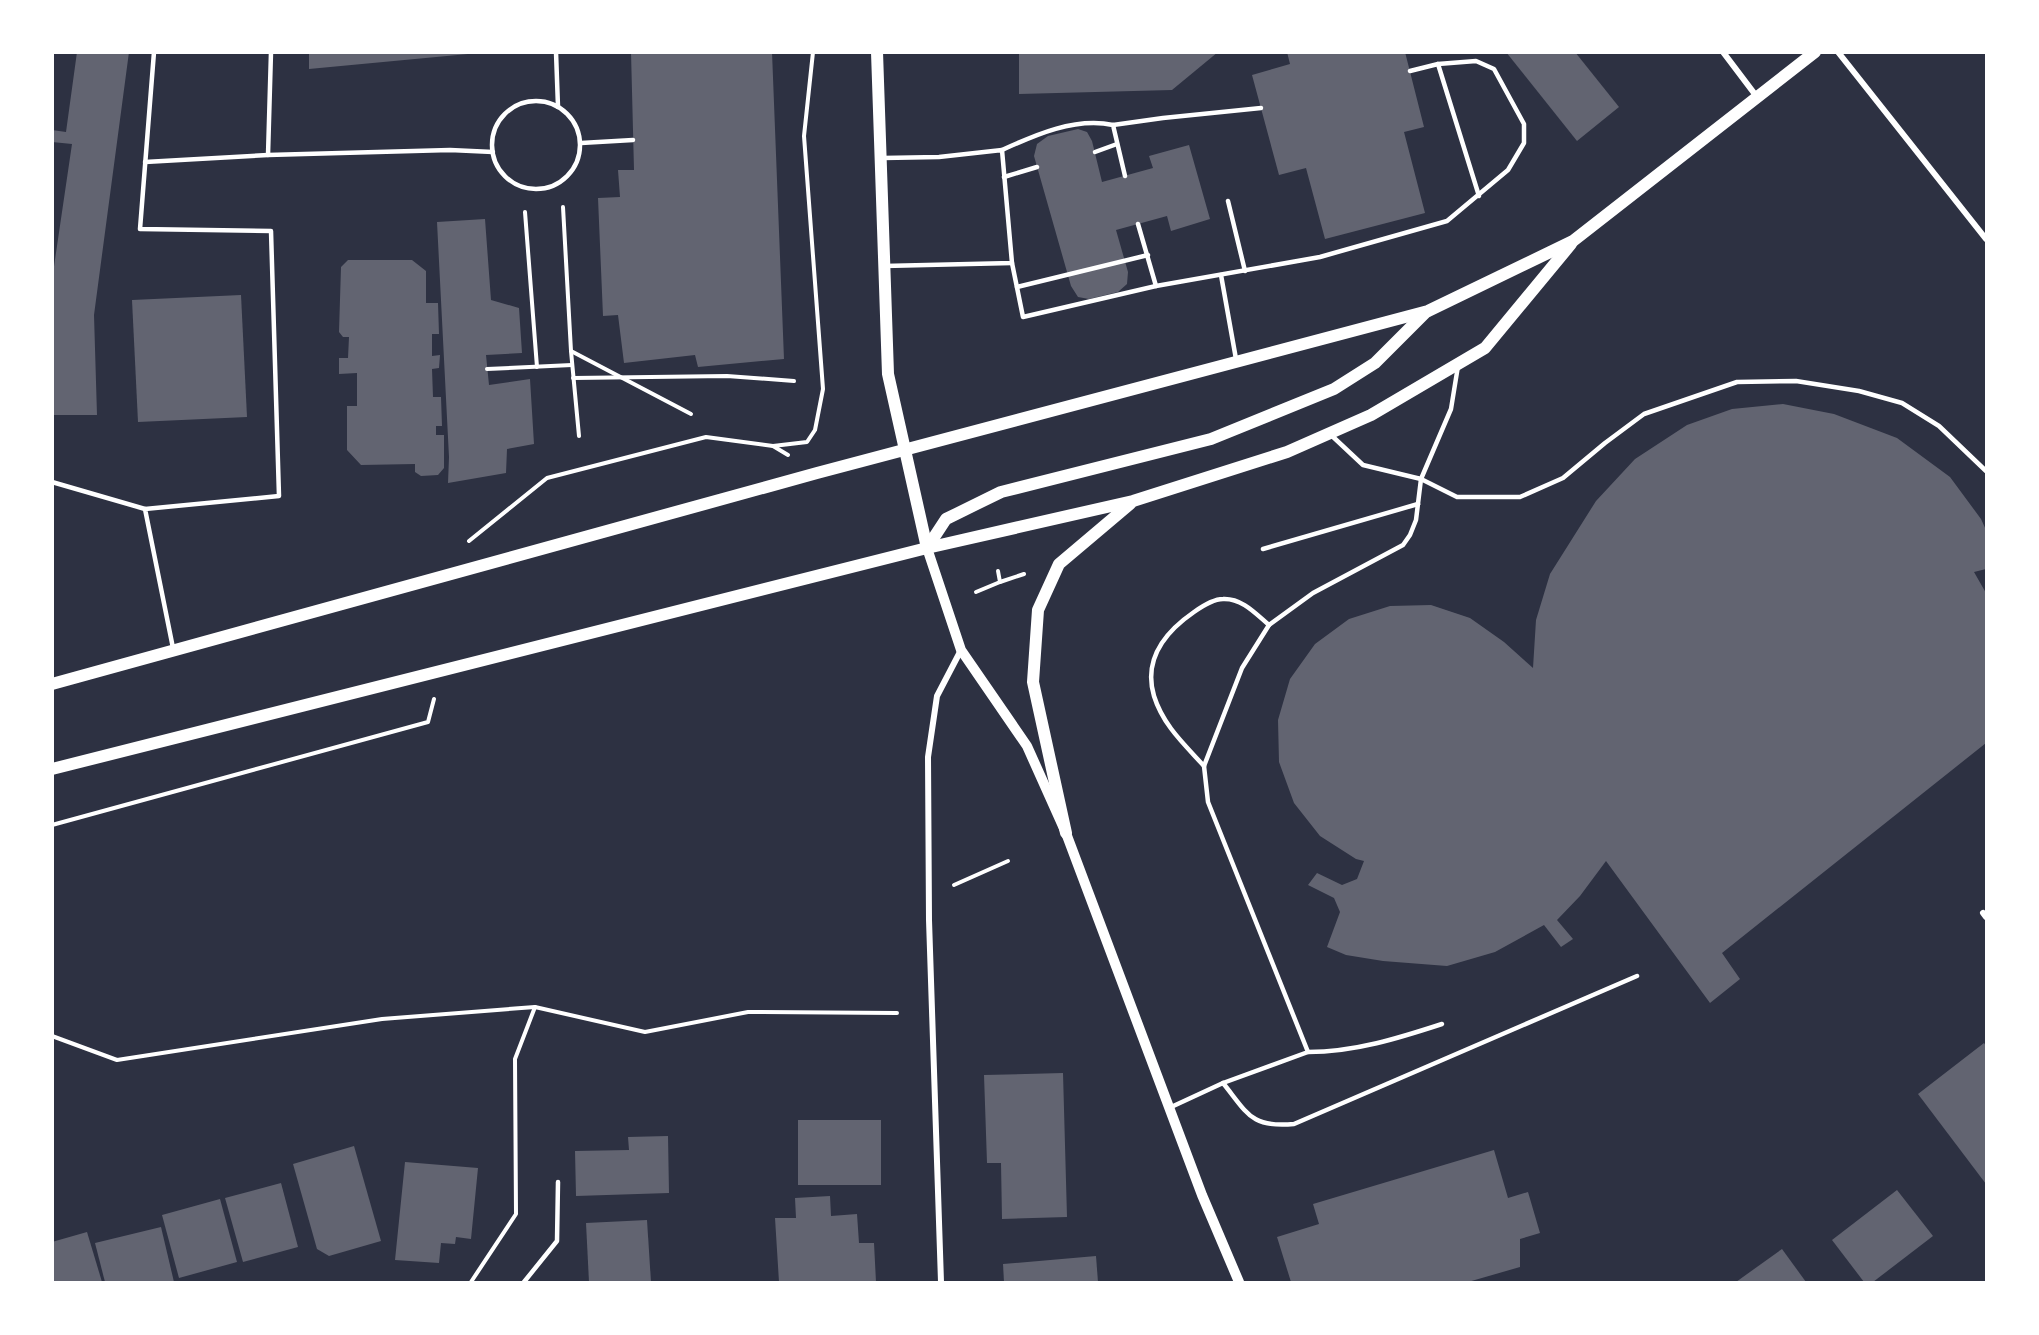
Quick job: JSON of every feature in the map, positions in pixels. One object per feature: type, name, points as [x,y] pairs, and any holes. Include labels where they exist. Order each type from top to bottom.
[{"type":"main road","points":[[877,52],[888,381],[927,548]]},
{"type":"main road","points":[[52,684],[817,473],[1428,311],[1573,241],[1815,52]]},
{"type":"main road","points":[[52,769],[927,548],[1133,501],[1287,452],[1371,414],[1485,348],[1573,241]]},
{"type":"main road","points":[[927,548],[946,519],[1001,492],[1211,439],[1334,389],[1375,363],[1428,311]]},
{"type":"main road","points":[[1066,833],[1034,682],[1038,610],[1059,564],[1133,501]]},
{"type":"street","points":[[1723,52],[1757,98]]},
{"type":"street","points":[[1838,52],[1986,239]]},
{"type":"street","points":[[927,548],[961,650],[1027,746],[1066,833],[1202,1195],[1239,1282]]},
{"type":"street","points":[[941,1282],[929,920],[928,757],[937,696],[961,650]]},
{"type":"lane","points":[[52,482],[145,509],[279,496],[270,231],[140,229],[154,52]]},
{"type":"lane","points":[[268,155],[270,52]]},
{"type":"lane","points":[[556,52],[559,108]]},
{"type":"lane","points":[[1002,150],[1012,263],[1023,317],[1156,286],[1320,257],[1447,221],[1508,170],[1524,143],[1524,124],[1494,69],[1476,61],[1438,64],[1410,71]]},
{"type":"lane","points":[[1438,64],[1479,196]]},
{"type":"lane","points":[[531,101],[545,102],[568,114],[579,131],[581,143],[579,158],[572,171],[561,182],[533,189],[518,185],[506,177],[497,165],[493,152],[493,137],[506,113],[518,105],[531,101]]},
{"type":"lane","points":[[880,158],[939,157],[1002,150],[1035,135],[1084,123],[1113,125],[1261,108]]},
{"type":"lane","points":[[1113,125],[1125,176]]},
{"type":"lane","points":[[581,143],[633,140]]},
{"type":"lane","points":[[1095,152],[1118,144]]},
{"type":"lane","points":[[145,162],[268,155],[450,150],[493,152]]},
{"type":"lane","points":[[1004,177],[1038,167]]},
{"type":"lane","points":[[1228,201],[1245,271]]},
{"type":"lane","points":[[1138,224],[1156,286]]},
{"type":"lane","points":[[1017,287],[1148,255]]},
{"type":"lane","points":[[884,266],[1012,263]]},
{"type":"lane","points":[[1221,274],[1237,362]]},
{"type":"lane","points":[[1308,1052],[1208,802],[1204,766],[1242,668],[1269,625],[1313,592],[1403,545],[1410,535],[1416,520],[1421,479],[1451,409],[1458,363]]},
{"type":"lane","points":[[1329,434],[1363,465],[1421,479],[1457,497],[1520,497],[1563,478],[1644,414],[1737,382],[1796,381],[1859,391],[1902,403],[1939,426],[1986,471]]},
{"type":"lane","points":[[1263,549],[1418,504]]},
{"type":"lane","points":[[145,509],[174,651]]},
{"type":"lane","points":[[1204,766],[1165,724],[1154,695],[1151,673],[1159,644],[1176,624],[1222,598],[1242,602],[1269,625]]},
{"type":"lane","points":[[1223,1083],[1248,1114],[1263,1124],[1272,1126],[1294,1124],[1637,976]]},
{"type":"lane","points":[[1169,1108],[1223,1083],[1308,1052],[1339,1050],[1378,1043],[1442,1024]]},
{"type":"lane","points":[[524,1282],[557,1241],[558,1182]]},
{"type":"path","points":[[463,546],[547,478],[706,437],[773,446],[807,442],[815,430],[824,379],[804,136],[813,52]]},
{"type":"path","points":[[563,207],[571,351],[579,436]]},
{"type":"path","points":[[525,212],[537,367]]},
{"type":"path","points":[[571,351],[692,414]]},
{"type":"path","points":[[487,369],[572,365]]},
{"type":"path","points":[[573,378],[727,376],[794,381]]},
{"type":"path","points":[[773,446],[817,473]]},
{"type":"path","points":[[998,571],[1000,582]]},
{"type":"path","points":[[976,592],[1024,574]]},
{"type":"path","points":[[52,825],[428,722],[442,671]]},
{"type":"path","points":[[954,885],[1008,861]]},
{"type":"path","points":[[471,1282],[516,1214],[515,1059],[535,1007]]},
{"type":"path","points":[[52,1036],[117,1060],[382,1019],[535,1007],[645,1032],[748,1012],[897,1013]]},
{"type":"building","points":[[77,52],[129,52],[94,315],[97,415],[52,415],[52,280],[72,144],[52,142],[52,130],[66,132]]},
{"type":"building","points":[[309,52],[468,52],[468,54],[309,69]]},
{"type":"building","points":[[631,52],[772,52],[784,359],[698,367],[695,355],[624,363],[618,315],[603,316],[598,198],[620,197],[618,170],[634,170]]},
{"type":"building","points":[[1019,52],[1218,52],[1172,90],[1019,94]]},
{"type":"building","points":[[1287,52],[1405,52],[1424,127],[1404,132],[1425,213],[1325,239],[1306,168],[1279,175],[1252,75],[1290,64]]},
{"type":"building","points":[[1506,52],[1575,52],[1619,107],[1577,141]]},
{"type":"building","points":[[1078,129],[1087,132],[1092,141],[1102,182],[1153,168],[1149,156],[1189,145],[1210,219],[1171,231],[1167,216],[1116,230],[1128,272],[1127,284],[1118,292],[1089,299],[1078,297],[1071,286],[1034,156],[1037,144],[1048,136]]},
{"type":"building","points":[[485,219],[491,300],[519,308],[522,353],[486,355],[489,385],[530,379],[534,444],[507,449],[506,473],[448,483],[449,457],[437,222]]},
{"type":"building","points":[[348,260],[412,260],[426,271],[426,303],[438,303],[439,334],[432,334],[432,356],[440,355],[439,368],[432,369],[433,397],[441,397],[442,426],[436,426],[436,435],[444,435],[444,468],[438,475],[421,476],[415,472],[415,464],[361,465],[347,450],[347,406],[357,406],[357,373],[339,374],[339,358],[348,358],[349,337],[343,337],[339,332],[341,267]]},
{"type":"building","points":[[241,295],[247,417],[138,422],[132,300]]},
{"type":"building","points":[[1783,404],[1834,414],[1897,438],[1950,477],[1981,519],[1986,530],[1986,569],[1974,572],[1986,593],[1986,743],[1722,953],[1740,979],[1710,1003],[1606,861],[1580,896],[1557,920],[1573,939],[1561,947],[1544,925],[1495,952],[1447,966],[1383,961],[1346,955],[1327,947],[1340,912],[1334,898],[1308,885],[1317,873],[1342,885],[1357,879],[1364,861],[1356,859],[1320,836],[1294,803],[1279,762],[1278,720],[1290,679],[1315,644],[1349,619],[1390,606],[1431,605],[1470,618],[1504,642],[1533,668],[1536,620],[1550,574],[1596,501],[1635,459],[1687,425],[1732,409]]},
{"type":"building","points":[[1984,1043],[1986,1046],[1986,1184],[1918,1094]]},
{"type":"building","points":[[1063,1073],[1067,1217],[1002,1219],[1001,1163],[987,1163],[984,1075]]},
{"type":"building","points":[[798,1120],[881,1120],[881,1185],[798,1185]]},
{"type":"building","points":[[668,1136],[669,1193],[576,1196],[575,1151],[629,1150],[628,1137]]},
{"type":"building","points":[[354,1146],[381,1241],[329,1256],[317,1249],[293,1164]]},
{"type":"building","points":[[1494,1150],[1508,1198],[1528,1192],[1540,1233],[1520,1239],[1520,1267],[1468,1282],[1291,1282],[1277,1237],[1319,1224],[1313,1204]]},
{"type":"building","points":[[405,1162],[478,1168],[471,1239],[456,1237],[455,1244],[441,1243],[439,1263],[395,1260]]},
{"type":"building","points":[[281,1183],[298,1247],[243,1262],[225,1198]]},
{"type":"building","points":[[1897,1190],[1933,1236],[1873,1282],[1864,1282],[1832,1240]]},
{"type":"building","points":[[830,1196],[831,1216],[857,1214],[859,1243],[874,1243],[876,1282],[779,1282],[775,1218],[796,1218],[795,1198]]},
{"type":"building","points":[[220,1199],[237,1262],[179,1278],[162,1215]]},
{"type":"building","points":[[647,1220],[651,1282],[589,1282],[586,1223]]},
{"type":"building","points":[[161,1227],[174,1282],[105,1282],[95,1243]]},
{"type":"building","points":[[87,1232],[102,1282],[52,1282],[52,1242]]},
{"type":"building","points":[[1782,1249],[1806,1282],[1736,1282]]},
{"type":"building","points":[[1096,1256],[1098,1282],[1004,1282],[1003,1264]]}]
